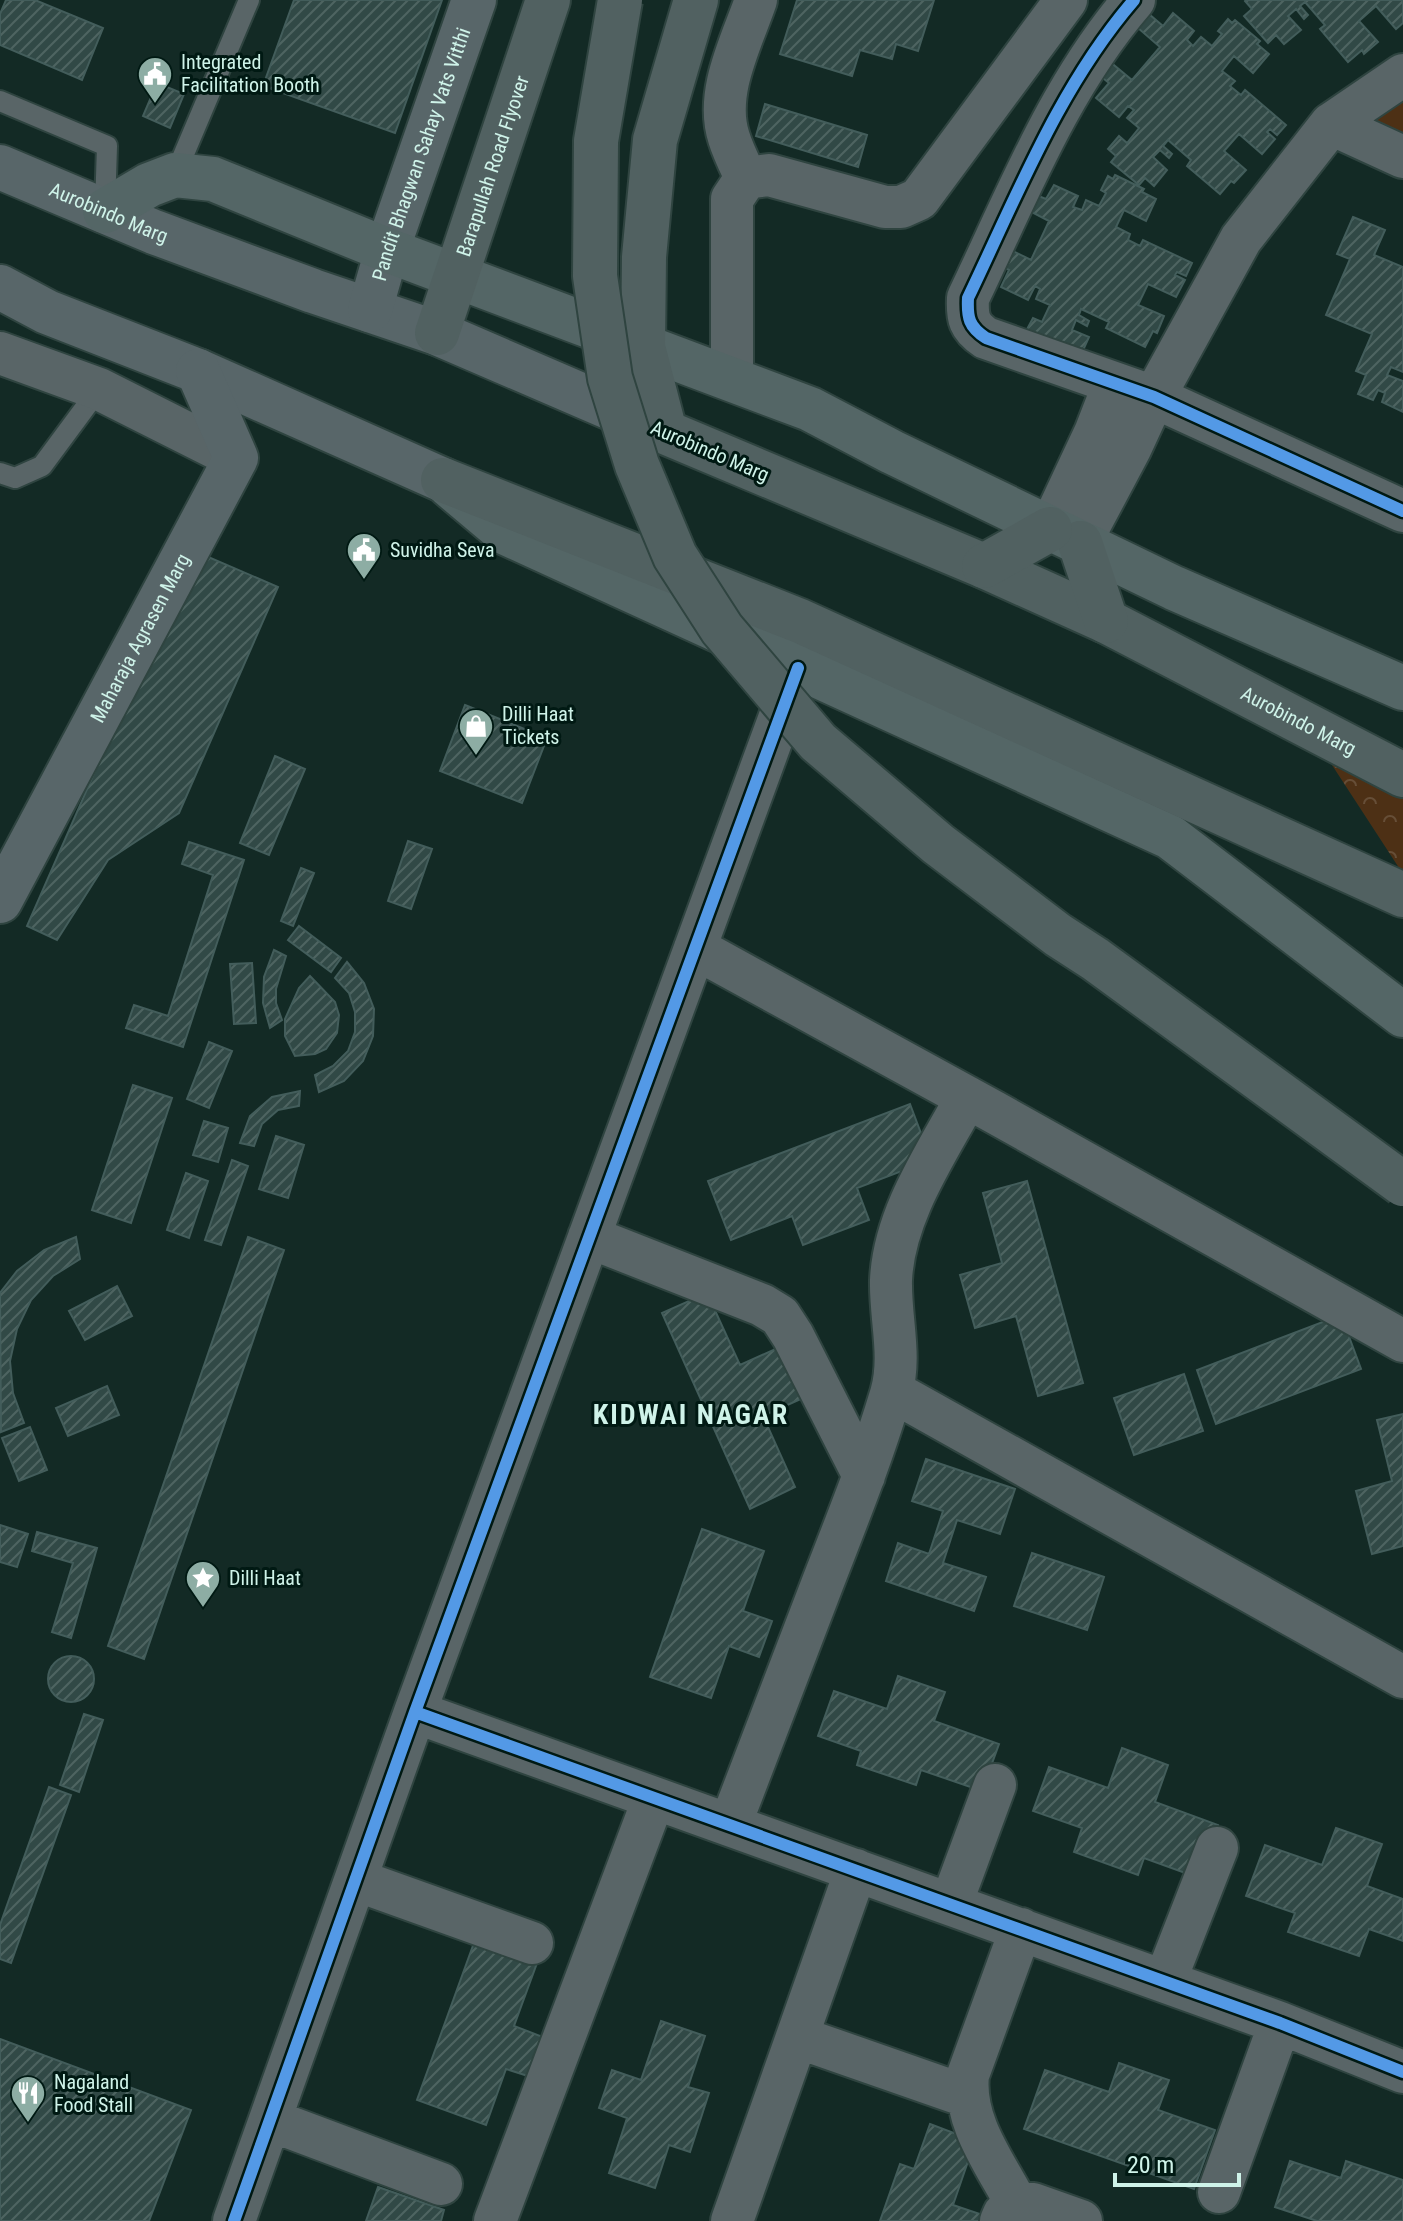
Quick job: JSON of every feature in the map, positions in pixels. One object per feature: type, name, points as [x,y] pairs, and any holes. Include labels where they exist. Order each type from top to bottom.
[{"type":"highway","name":"Barapullah Road Flyover","points":[[437,333],[548,0]]},
{"type":"highway","points":[[620,0],[596,141],[595,276],[610,378],[637,465],[675,556],[722,629],[818,742],[938,844],[1058,935],[1403,1184]]},
{"type":"highway","points":[[665,432],[643,347],[644,257],[655,140],[696,0]]},
{"type":"highway","name":"Aurobindo Marg","points":[[665,432],[984,566],[1106,621],[1403,775]]},
{"type":"highway","points":[[443,480],[800,621],[1384,886]]},
{"type":"highway","points":[[984,566],[1065,536],[1106,621]]},
{"type":"main road","name":"Pandit Bhagwan Sahay Vats Vitthi","points":[[370,310],[387,250],[474,0]]},
{"type":"main road","name":"Aurobindo Marg","points":[[0,167],[169,238],[437,333],[665,432]]},
{"type":"main road","points":[[105,211],[149,185],[175,175],[213,179],[387,250],[810,409],[1065,536],[1403,688]]},
{"type":"main road","points":[[0,287],[47,312],[198,371],[443,480],[506,533],[1170,837],[1403,1015]]},
{"type":"main road","points":[[198,371],[236,458]]},
{"type":"main road","name":"Maharaja Agrasen Marg","points":[[0,901],[236,458]]},
{"type":"main road","points":[[1384,886],[1403,907]]},
{"type":"street","points":[[746,178],[728,136],[724,100],[756,0]]},
{"type":"street","points":[[732,380],[732,199],[746,178],[769,175],[885,207],[901,207],[919,199],[1066,0]]},
{"type":"street","points":[[1134,0],[1091,54],[1064,99],[968,298],[967,320],[975,331],[986,338],[1154,397],[1403,511]]},
{"type":"street","points":[[1065,536],[1130,449],[1154,397],[1241,239],[1331,124],[1403,75]]},
{"type":"street","points":[[1331,124],[1403,157]]},
{"type":"street","points":[[0,353],[99,389],[236,458]]},
{"type":"street","points":[[1065,536],[1095,433],[1114,384]]},
{"type":"street","points":[[234,2221],[415,1712],[798,668]]},
{"type":"street","points":[[695,948],[1403,1341]]},
{"type":"street","points":[[730,1825],[864,1476],[892,1391],[898,1361],[892,1326],[891,1279],[898,1235],[923,1179],[967,1097]]},
{"type":"street","points":[[589,1237],[762,1305],[780,1316],[864,1476]]},
{"type":"street","points":[[892,1391],[1403,1677]]},
{"type":"street","points":[[415,1712],[1402,2067]]},
{"type":"street","points":[[951,1904],[995,1785]]},
{"type":"street","points":[[495,2221],[654,1798]]},
{"type":"street","points":[[1165,1981],[1217,1848]]},
{"type":"street","points":[[732,2221],[856,1870]]},
{"type":"street","points":[[356,1880],[532,1943]]},
{"type":"street","points":[[1021,1929],[968,2075],[966,2096],[971,2119],[1008,2212],[1033,2204],[1081,2221]]},
{"type":"street","points":[[1219,2192],[1280,2023]]},
{"type":"street","points":[[797,2037],[966,2096]]},
{"type":"street","points":[[270,2120],[441,2184]]},
{"type":"lane","points":[[175,175],[249,0]]},
{"type":"lane","points":[[0,101],[107,146],[105,211]]},
{"type":"lane","points":[[0,473],[15,478],[42,466],[99,389]]},
{"type":"green space","points":[[1403,90],[1403,146],[1353,123]]},
{"type":"green space","points":[[1403,759],[1403,874],[1332,765]]},
{"type":"building","points":[[6,0],[35,0],[103,28],[82,80],[0,45],[0,14]]},
{"type":"building","points":[[294,0],[442,0],[395,133],[263,86]]},
{"type":"building","points":[[797,0],[934,0],[918,51],[896,44],[892,59],[860,50],[852,76],[780,54]]},
{"type":"building","points":[[1246,0],[1403,0],[1403,23],[1396,29],[1376,6],[1359,21],[1378,42],[1348,62],[1320,29],[1325,25],[1305,2],[1300,6],[1308,15],[1304,19],[1296,9],[1288,16],[1301,30],[1284,44],[1276,35],[1268,43],[1244,16],[1252,9]]},
{"type":"building","points":[[1173,13],[1194,31],[1187,40],[1193,46],[1201,37],[1212,46],[1222,34],[1218,31],[1228,19],[1232,23],[1235,20],[1260,41],[1257,44],[1269,54],[1253,73],[1234,56],[1222,71],[1235,81],[1230,86],[1241,95],[1245,90],[1286,125],[1277,135],[1270,129],[1267,132],[1275,139],[1262,154],[1239,134],[1224,151],[1246,170],[1220,194],[1187,166],[1191,160],[1168,140],[1163,146],[1172,154],[1169,158],[1160,150],[1153,157],[1167,170],[1154,186],[1145,178],[1139,185],[1111,162],[1116,156],[1108,149],[1119,136],[1127,143],[1139,128],[1127,118],[1134,110],[1128,106],[1119,117],[1096,98],[1109,83],[1098,74],[1109,61],[1132,80],[1160,47],[1138,28],[1150,15],[1163,26]]},
{"type":"building","points":[[157,83],[184,94],[170,128],[143,116]]},
{"type":"building","points":[[765,104],[867,135],[858,167],[756,136]]},
{"type":"building","points":[[1115,175],[1144,189],[1142,192],[1156,199],[1146,221],[1124,210],[1116,227],[1130,234],[1128,240],[1140,246],[1143,240],[1192,263],[1186,276],[1177,272],[1175,275],[1185,280],[1176,297],[1148,284],[1138,305],[1164,316],[1157,333],[1153,331],[1145,347],[1106,328],[1109,322],[1081,309],[1079,315],[1089,321],[1087,326],[1076,320],[1072,330],[1089,337],[1080,357],[1025,333],[1033,318],[1042,322],[1050,305],[1036,299],[1040,289],[1035,286],[1028,300],[1001,287],[1009,270],[997,264],[1005,247],[1031,260],[1049,221],[1024,208],[1031,193],[1046,199],[1054,185],[1078,196],[1073,207],[1082,210],[1086,200],[1099,206],[1106,193],[1101,190],[1108,176],[1113,179]]},
{"type":"building","points":[[1353,217],[1385,230],[1374,255],[1403,267],[1403,372],[1391,367],[1387,375],[1403,381],[1403,412],[1382,402],[1385,393],[1378,390],[1373,400],[1358,394],[1366,375],[1356,371],[1372,334],[1326,315],[1350,259],[1337,254]]},
{"type":"building","points":[[192,550],[278,587],[179,813],[108,860],[57,940],[27,926]]},
{"type":"building","points":[[465,705],[547,738],[522,803],[440,771]]},
{"type":"building","points":[[275,756],[305,769],[269,855],[240,843]]},
{"type":"building","points":[[408,841],[432,849],[411,909],[388,901]]},
{"type":"building","points":[[189,842],[244,860],[183,1047],[126,1028],[134,1005],[168,1016],[213,875],[182,864]]},
{"type":"building","points":[[301,868],[314,873],[293,926],[281,921]]},
{"type":"building","points":[[299,926],[341,958],[331,972],[288,940]]},
{"type":"building","points":[[274,950],[286,956],[276,989],[276,1003],[282,1020],[270,1028],[263,1003],[264,977]]},
{"type":"building","points":[[347,962],[364,983],[374,1009],[373,1036],[363,1061],[344,1081],[319,1092],[315,1075],[333,1066],[348,1051],[355,1032],[355,1012],[349,993],[335,978]]},
{"type":"building","points":[[252,963],[256,1023],[234,1024],[230,964]]},
{"type":"building","points":[[310,976],[335,1002],[339,1015],[337,1033],[326,1049],[315,1054],[295,1056],[285,1036],[285,1019],[299,988]]},
{"type":"building","points":[[209,1042],[232,1051],[209,1108],[187,1099]]},
{"type":"building","points":[[133,1085],[172,1098],[131,1223],[92,1210]]},
{"type":"building","points":[[300,1091],[299,1106],[278,1110],[262,1124],[254,1146],[240,1143],[250,1116],[272,1097]]},
{"type":"building","points":[[910,1104],[931,1160],[857,1188],[869,1220],[803,1245],[792,1216],[731,1240],[708,1181]]},
{"type":"building","points":[[204,1121],[228,1128],[218,1162],[193,1155]]},
{"type":"building","points":[[276,1136],[304,1145],[288,1198],[259,1189]]},
{"type":"building","points":[[232,1160],[248,1166],[221,1245],[205,1240]]},
{"type":"building","points":[[186,1173],[208,1181],[189,1238],[167,1230]]},
{"type":"building","points":[[1027,1181],[1083,1383],[1038,1396],[1016,1316],[975,1328],[960,1275],[1002,1263],[983,1193]]},
{"type":"building","points":[[76,1237],[80,1259],[53,1276],[31,1300],[17,1329],[10,1361],[13,1393],[24,1423],[1,1432],[0,1293],[17,1271],[44,1250]]},
{"type":"building","points":[[248,1237],[284,1250],[144,1659],[108,1646]]},
{"type":"building","points":[[117,1286],[132,1316],[85,1340],[69,1311]]},
{"type":"building","points":[[707,1293],[740,1365],[780,1347],[803,1398],[763,1416],[795,1487],[750,1509],[662,1313]]},
{"type":"building","points":[[1341,1315],[1361,1369],[1216,1424],[1197,1370]]},
{"type":"building","points":[[1184,1374],[1203,1431],[1134,1455],[1114,1398]]},
{"type":"building","points":[[107,1386],[119,1415],[68,1436],[56,1408]]},
{"type":"building","points":[[1403,1414],[1403,1546],[1372,1554],[1356,1491],[1392,1481],[1377,1420]]},
{"type":"building","points":[[30,1427],[47,1470],[19,1481],[2,1438]]},
{"type":"building","points":[[926,1459],[1015,1489],[1000,1534],[957,1520],[943,1563],[986,1577],[974,1611],[886,1581],[898,1543],[929,1554],[943,1511],[912,1501]]},
{"type":"building","points":[[0,1525],[28,1534],[17,1567],[0,1562]]},
{"type":"building","points":[[702,1529],[764,1551],[743,1611],[772,1621],[759,1657],[729,1646],[711,1698],[650,1677]]},
{"type":"building","points":[[37,1532],[97,1548],[71,1638],[52,1632],[73,1563],[32,1551]]},
{"type":"building","points":[[1032,1553],[1104,1577],[1087,1630],[1014,1606]]},
{"type":"building","points":[[71,1656],[87,1663],[94,1679],[87,1695],[71,1702],[55,1695],[48,1679],[55,1663]]},
{"type":"building","points":[[898,1676],[945,1692],[934,1721],[999,1744],[982,1791],[921,1770],[916,1785],[857,1765],[861,1751],[818,1736],[834,1691],[887,1709]]},
{"type":"building","points":[[84,1714],[103,1720],[79,1792],[60,1785]]},
{"type":"building","points":[[1122,1748],[1168,1765],[1155,1802],[1218,1825],[1199,1878],[1144,1858],[1138,1875],[1074,1852],[1082,1828],[1033,1811],[1049,1767],[1108,1788]]},
{"type":"building","points":[[49,1787],[71,1795],[11,1963],[0,1959],[0,1925]]},
{"type":"building","points":[[1336,1828],[1382,1844],[1367,1886],[1403,1899],[1403,1941],[1369,1929],[1359,1956],[1288,1932],[1295,1913],[1246,1896],[1265,1845],[1322,1865]]},
{"type":"building","points":[[475,1940],[537,1963],[514,2026],[548,2039],[534,2078],[506,2069],[486,2125],[417,2100]]},
{"type":"building","points":[[661,2021],[705,2036],[688,2087],[709,2093],[690,2152],[669,2145],[655,2188],[609,2173],[627,2118],[599,2108],[612,2070],[641,2080]]},
{"type":"building","points":[[0,2039],[191,2110],[149,2221],[0,2221]]},
{"type":"building","points":[[1119,2063],[1169,2080],[1158,2110],[1215,2130],[1194,2189],[1024,2129],[1045,2070],[1109,2092]]},
{"type":"building","points":[[930,2124],[975,2141],[953,2205],[986,2216],[984,2221],[880,2221],[900,2164],[914,2169]]},
{"type":"building","points":[[1290,2161],[1341,2178],[1346,2161],[1403,2180],[1403,2221],[1317,2221],[1275,2207]]},
{"type":"building","points":[[378,2187],[444,2210],[441,2221],[366,2221]]},
{"type":"cycle path","points":[[1134,0],[1083,69],[1041,143],[968,298],[973,326],[986,338],[1154,397],[1403,511]]},
{"type":"cycle path","points":[[234,2221],[415,1712],[798,668]]},
{"type":"cycle path","points":[[415,1712],[1280,2023],[1403,2072]]},
{"type":"place","name":"Integrated Facilitation Booth","points":[[155,105]]},
{"type":"place","name":"Suvidha Seva","points":[[364,581]]},
{"type":"place","name":"Dilli Haat Tickets","points":[[476,757]]},
{"type":"place","name":"Dilli Haat","points":[[203,1609]]},
{"type":"place","name":"Nagaland Food Stall","points":[[28,2124]]},
{"type":"district","name":"KIDWAI NAGAR","points":[[691,1414]]}]
